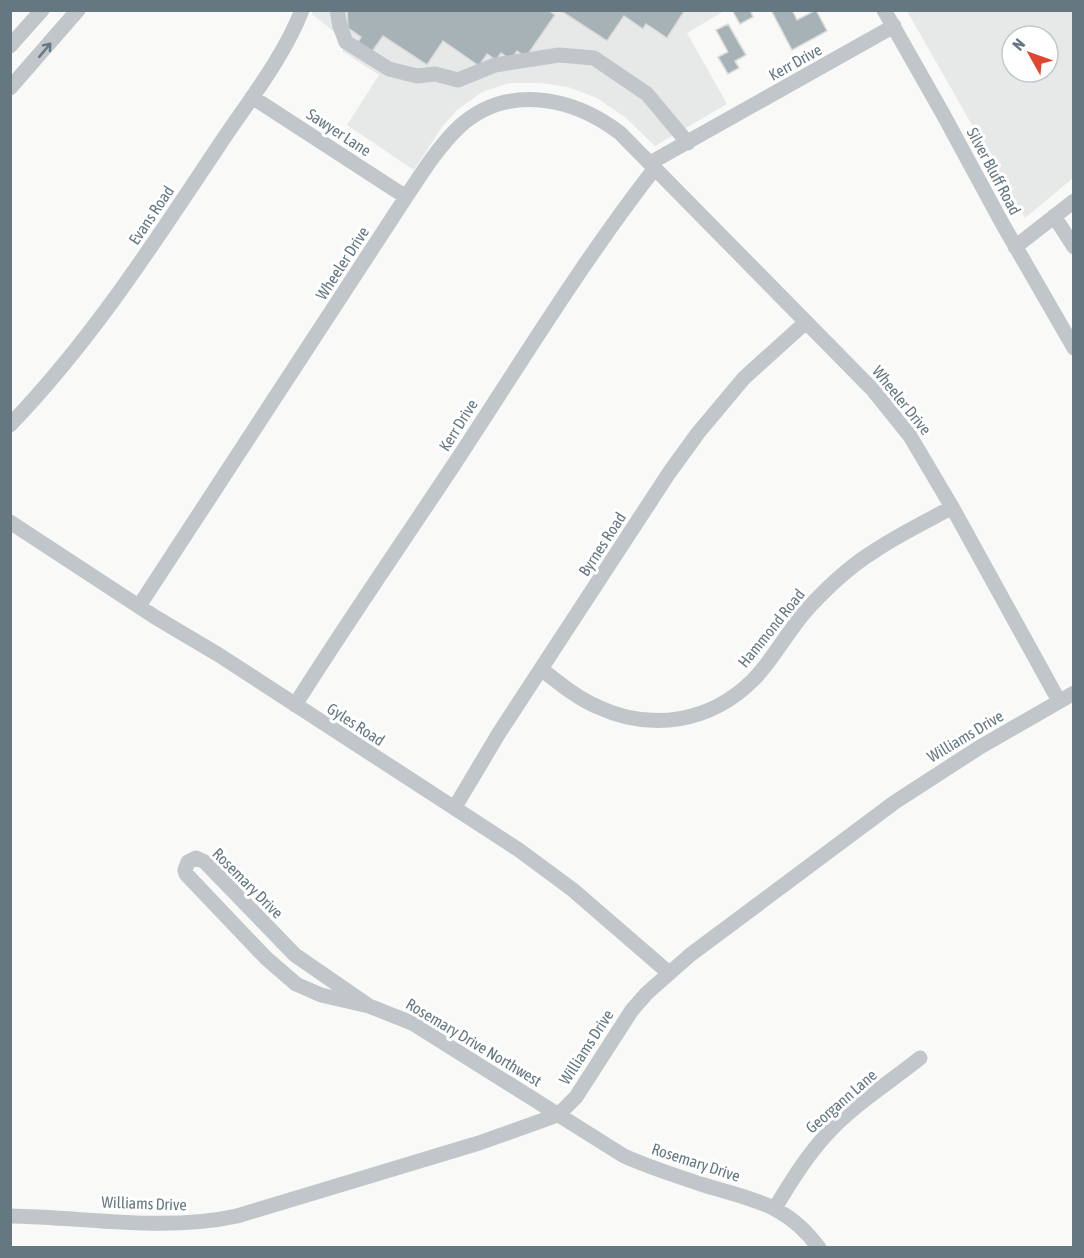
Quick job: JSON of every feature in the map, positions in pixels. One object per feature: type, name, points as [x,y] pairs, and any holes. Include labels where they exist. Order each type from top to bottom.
[{"type":"street","points":[[10,46],[42,10]]},
{"type":"street","points":[[10,88],[78,10]]},
{"type":"street","name":"Evans Road","points":[[10,424],[69,356],[136,269],[276,60],[302,10]]},
{"type":"street","points":[[338,10],[340,26],[346,42],[389,69],[417,76],[435,74],[458,80],[495,65],[559,56],[594,58],[647,94],[688,143]]},
{"type":"street","name":"Silver Bluff Road","points":[[884,10],[1015,247],[1074,348]]},
{"type":"street","name":"Kerr Drive","points":[[295,705],[558,303],[652,166],[688,143],[894,27]]},
{"type":"street","name":"Sawyer Lane","points":[[252,97],[406,197]]},
{"type":"street","name":"Wheeler Drive","points":[[139,606],[406,197],[450,136],[461,125],[494,105],[531,98],[565,104],[594,116],[620,133],[873,390],[910,436],[952,507],[1059,702]]},
{"type":"street","points":[[1015,247],[1074,201]]},
{"type":"street","points":[[1054,216],[1074,247]]},
{"type":"street","name":"Byrnes Road","points":[[455,807],[483,759],[669,473],[698,433],[744,378],[806,322]]},
{"type":"street","name":"Hammond Road","points":[[542,669],[581,698],[598,707],[634,719],[664,721],[681,719],[713,709],[753,680],[810,606],[850,568],[872,552],[952,507]]},
{"type":"street","name":"Gyles Road","points":[[10,522],[391,769],[455,807],[573,890],[669,973]]},
{"type":"street","name":"Williams Drive","points":[[10,1216],[169,1224],[214,1220],[479,1143],[558,1114],[576,1097],[632,1010],[669,973],[718,933],[895,802],[980,747],[1074,693]]},
{"type":"street","name":"Rosemary Drive","points":[[196,858],[205,862],[295,955],[369,1006],[308,991],[281,973],[186,874],[188,862],[196,858]]},
{"type":"street","name":"Rosemary Drive Northwest","points":[[369,1006],[412,1023],[558,1114]]},
{"type":"street","name":"Georgann Lane","points":[[775,1208],[799,1168],[827,1133],[850,1112],[920,1058]]},
{"type":"street","name":"Rosemary Drive","points":[[558,1114],[602,1144],[658,1171],[759,1200],[775,1208],[803,1230],[819,1248]]},
{"type":"shaded area","points":[[313,10],[724,11],[687,33],[727,104],[655,146],[626,118],[597,98],[568,87],[540,83],[509,83],[482,92],[457,110],[442,127],[414,170],[347,125],[379,75],[342,51],[347,42],[312,14]]},
{"type":"shaded area","points":[[907,11],[1073,11],[1073,178],[1025,218]]},
{"type":"building","points":[[347,10],[548,10],[555,15],[526,57],[517,51],[511,60],[501,53],[496,60],[487,54],[479,66],[443,41],[427,65],[383,36],[371,53],[357,44],[361,37],[348,28]]},
{"type":"building","points":[[685,10],[667,38],[646,24],[643,29],[624,16],[607,41],[561,11]]},
{"type":"building","points":[[732,10],[750,10],[753,17],[740,24]]},
{"type":"building","points":[[771,10],[792,10],[797,20],[816,10],[827,31],[792,50]]},
{"type":"building","points":[[728,24],[746,55],[735,61],[739,68],[728,74],[718,57],[728,52],[716,30]]}]
